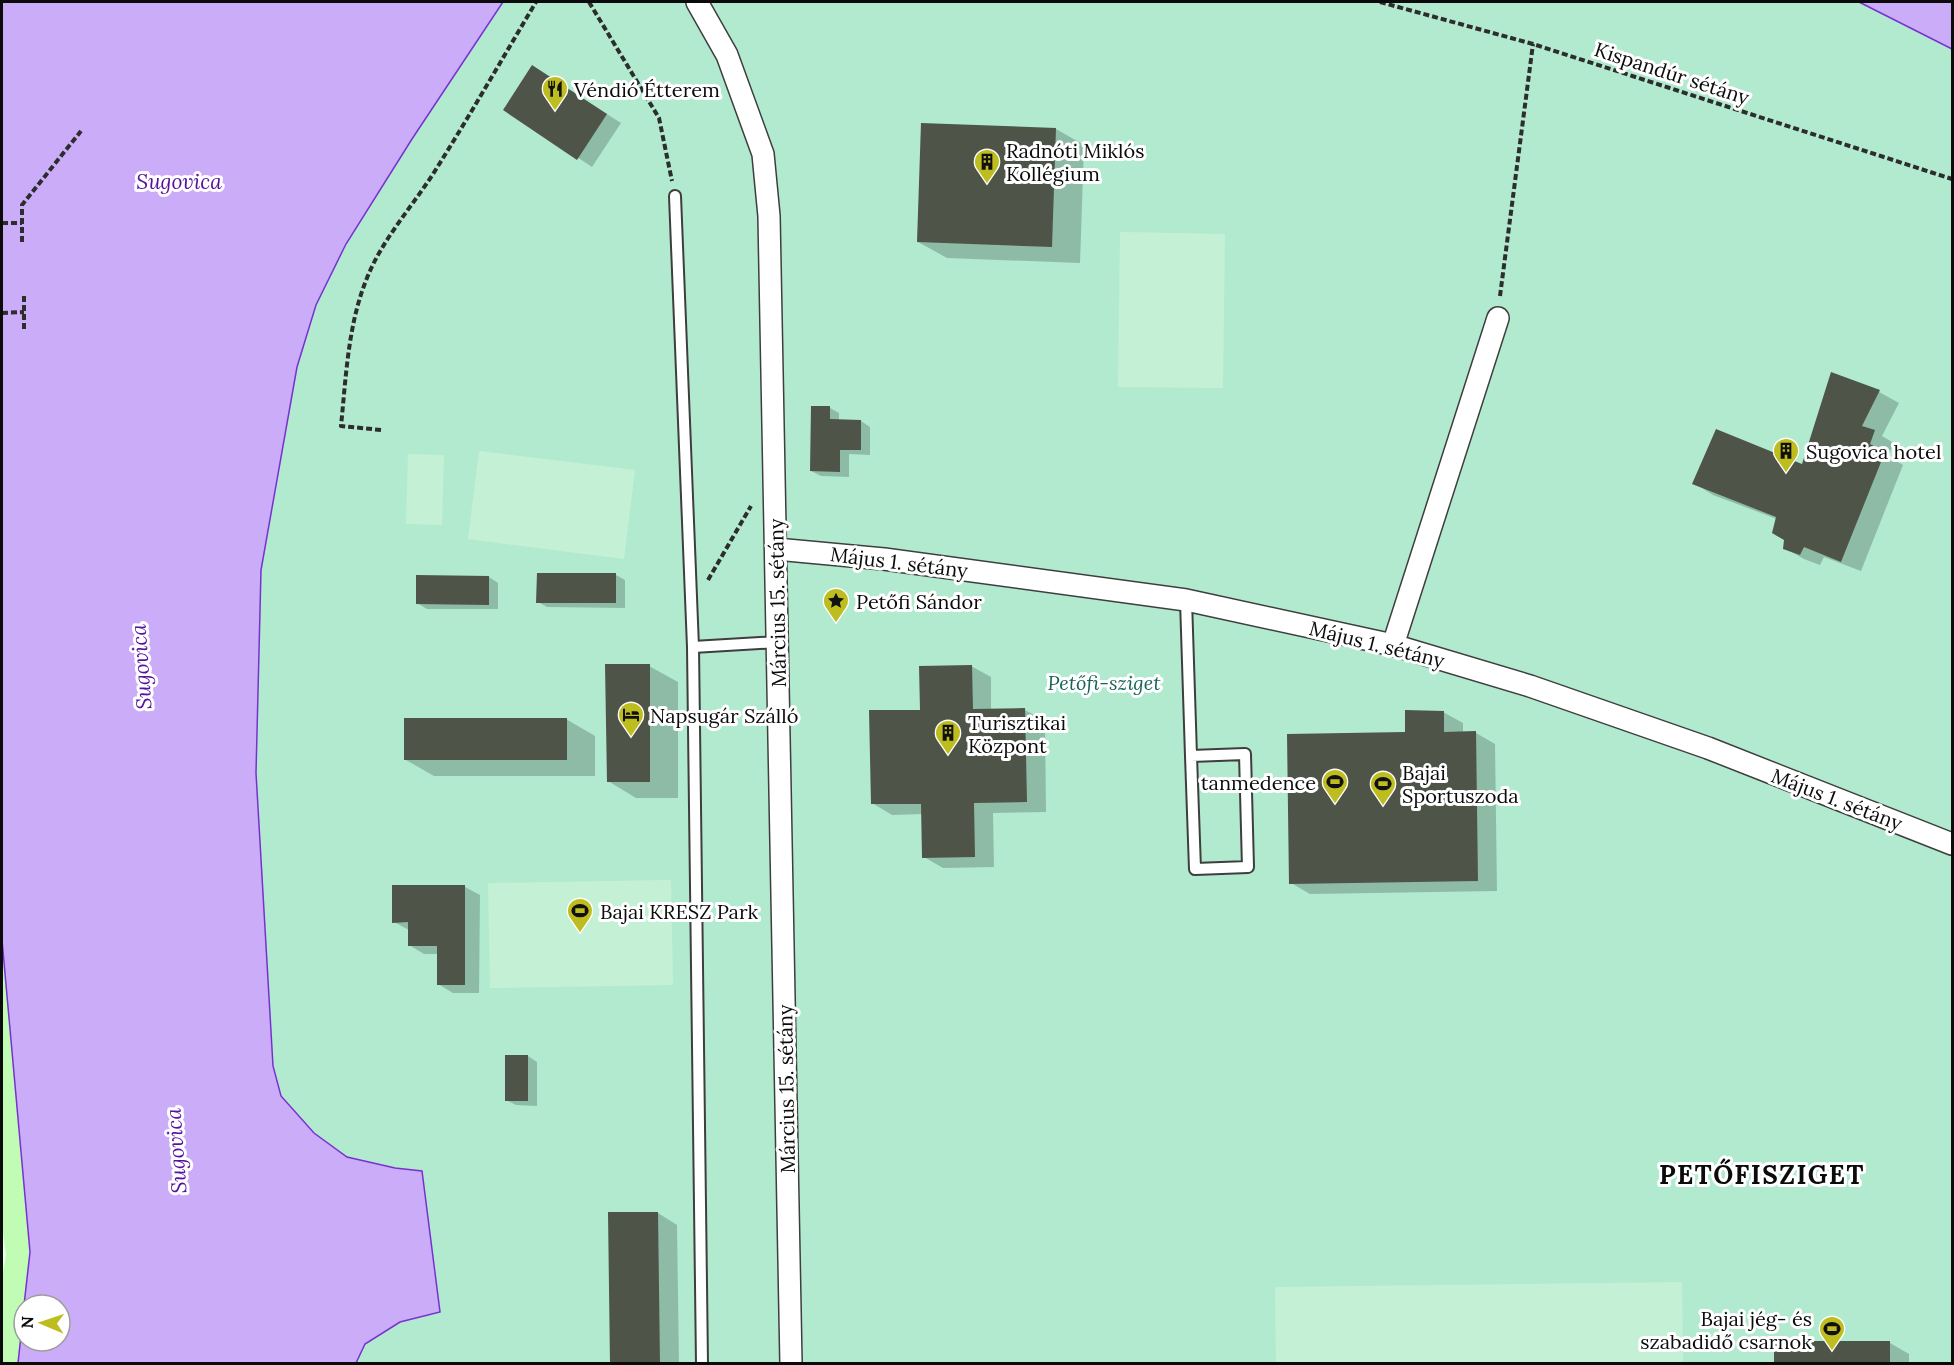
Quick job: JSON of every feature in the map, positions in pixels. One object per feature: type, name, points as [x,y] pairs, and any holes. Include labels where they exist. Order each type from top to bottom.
[{"type":"street","name":"Március 15. sétány","points":[[697,2],[727,55],[763,154],[769,216],[791,1364]]},
{"type":"street","points":[[1393,645],[1498,318]]},
{"type":"street","name":"Május 1. sétány","points":[[776,549],[884,559],[1186,600],[1393,645],[1530,686],[1708,748],[1953,844]]},
{"type":"lane","points":[[675,196],[693,647],[702,1364]]},
{"type":"lane","points":[[1186,600],[1191,756],[1195,869],[1248,867],[1245,754],[1191,756]]},
{"type":"lane","points":[[693,647],[777,642]]},
{"type":"path","points":[[381,430],[340,426],[350,340],[367,277],[385,244],[450,146],[536,2]]},
{"type":"path","points":[[589,2],[659,118],[675,196]]},
{"type":"path","name":"Kispandúr sétány","points":[[1380,2],[1533,44],[1953,180]]},
{"type":"path","points":[[1498,318],[1533,44]]},
{"type":"path","points":[[22,242],[22,205],[81,131]]},
{"type":"path","points":[[2,223],[22,223]]},
{"type":"path","points":[[24,294],[24,329]]},
{"type":"path","points":[[2,313],[24,312]]},
{"type":"path","points":[[690,610],[757,498]]},
{"type":"green space","name":"Petőfi-sziget","points":[[503,2],[1859,2],[1952,49],[1952,1363],[356,1363],[365,1344],[400,1322],[440,1312],[422,1171],[395,1168],[347,1157],[314,1133],[281,1096],[273,1065],[256,773],[261,570],[297,367],[316,305],[346,244]]},
{"type":"sand","points":[[2,940],[30,1252],[26,1293],[12,1293],[12,1353],[19,1353],[18,1364],[2,1363],[2,1278],[6,1255],[2,1225]]},
{"type":"shaded area","points":[[1120,232],[1225,234],[1223,388],[1118,387]]},
{"type":"shaded area","points":[[479,451],[635,470],[624,559],[468,539]]},
{"type":"shaded area","points":[[408,454],[444,455],[442,525],[406,524]]},
{"type":"shaded area","name":"Bajai KRESZ Park","points":[[671,880],[673,985],[490,988],[488,883]]},
{"type":"shaded area","points":[[1682,1282],[1683,1363],[1276,1363],[1275,1287]]},
{"type":"water","name":"Sugovica","points":[[3,2],[503,2],[346,244],[316,305],[297,367],[261,570],[256,773],[273,1066],[281,1096],[314,1133],[347,1157],[395,1168],[422,1171],[440,1312],[400,1322],[365,1344],[356,1363],[18,1363],[19,1353],[72,1353],[72,1293],[25,1293],[30,1252],[2,940]]},
{"type":"water","points":[[1859,2],[1952,2],[1952,49]]},
{"type":"building","name":"Véndió Étterem","points":[[532,65],[607,114],[577,160],[503,110]]},
{"type":"building","name":"Radnóti Miklós Kollégium","points":[[921,123],[1056,128],[1052,247],[917,242]]},
{"type":"building","name":"Sugovica hotel","points":[[1831,372],[1880,390],[1862,426],[1875,430],[1870,444],[1885,452],[1841,562],[1804,547],[1800,555],[1783,549],[1784,540],[1772,533],[1776,517],[1692,484],[1716,429],[1802,464]]},
{"type":"building","points":[[811,406],[830,406],[830,419],[861,420],[861,450],[840,450],[840,472],[810,471]]},
{"type":"building","points":[[537,573],[616,573],[616,603],[536,603]]},
{"type":"building","points":[[416,575],[489,576],[489,605],[416,604]]},
{"type":"building","points":[[605,664],[650,664],[650,782],[607,782]]},
{"type":"building","name":"Turisztikai Központ","points":[[972,665],[973,709],[1025,708],[1027,802],[974,803],[975,857],[922,858],[921,804],[871,804],[869,710],[920,710],[919,666]]},
{"type":"building","name":"Bajai Sportuszoda","points":[[1405,710],[1444,711],[1444,732],[1476,731],[1478,881],[1289,884],[1287,734],[1405,732]]},
{"type":"building","points":[[404,718],[567,718],[567,760],[404,760]]},
{"type":"building","points":[[392,885],[465,885],[465,985],[437,985],[437,946],[408,946],[408,922],[392,923]]},
{"type":"building","points":[[505,1055],[528,1055],[528,1101],[505,1101]]},
{"type":"building","points":[[608,1212],[658,1212],[660,1364],[610,1364]]},
{"type":"building","name":"Bajai jég- és szabadidő csarnok","points":[[1774,1341],[1890,1341],[1890,1364],[1774,1364]]},
{"type":"place","name":"Véndió Étterem","points":[[555,112]]},
{"type":"place","name":"Radnóti Miklós Kollégium","points":[[987,185]]},
{"type":"place","name":"Sugovica hotel","points":[[1786,474]]},
{"type":"place","name":"Petőfi Sándor","points":[[836,624]]},
{"type":"place","name":"Napsugár Szálló","points":[[631,738]]},
{"type":"place","name":"Turisztikai Központ","points":[[948,756]]},
{"type":"place","name":"tanmedence","points":[[1335,805]]},
{"type":"place","name":"Bajai Sportuszoda","points":[[1383,807]]},
{"type":"place","name":"Bajai KRESZ Park","points":[[580,934]]},
{"type":"place","name":"Bajai jég- és szabadidő csarnok","points":[[1832,1352]]},
{"type":"district","name":"PETŐFISZIGET","points":[[1762,1174]]}]
